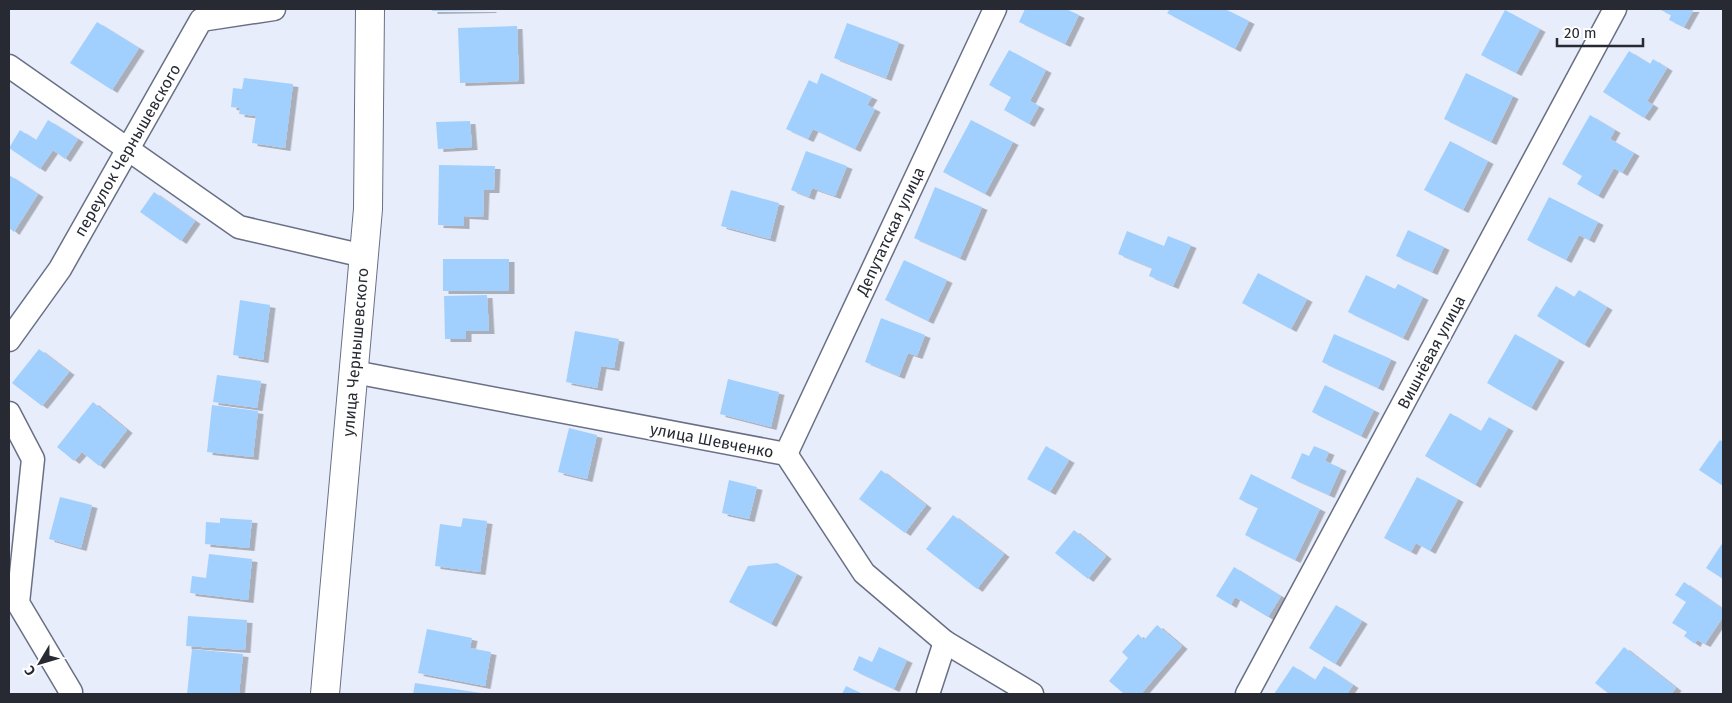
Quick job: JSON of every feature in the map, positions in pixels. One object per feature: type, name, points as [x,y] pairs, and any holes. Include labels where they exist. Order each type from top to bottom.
[{"type":"street","name":"переулок Чернышевского","points":[[9,340],[60,270],[201,20],[274,9]]},
{"type":"street","name":"улица Чернышевского","points":[[325,694],[368,209],[370,9]]},
{"type":"street","name":"Депутатская улица","points":[[786,454],[995,9]]},
{"type":"street","name":"Вишнёвая улица","points":[[1247,694],[1615,9]]},
{"type":"street","points":[[9,66],[239,227],[364,256]]},
{"type":"street","name":"улица Шевченко","points":[[354,372],[786,454],[864,573],[945,642],[1032,694]]},
{"type":"street","points":[[9,413],[33,459],[18,603],[71,694]]},
{"type":"street","points":[[928,694],[945,642]]},
{"type":"building","points":[[432,9],[491,9],[491,10],[432,11]]},
{"type":"building","points":[[1025,9],[1066,9],[1079,15],[1065,44],[1019,22]]},
{"type":"building","points":[[1170,9],[1225,9],[1249,21],[1235,49],[1167,13]]},
{"type":"building","points":[[1659,9],[1694,9],[1684,27],[1669,20],[1671,15]]},
{"type":"building","points":[[1505,10],[1540,29],[1516,73],[1481,55]]},
{"type":"building","points":[[97,22],[139,48],[112,90],[70,63]]},
{"type":"building","points":[[847,23],[899,42],[886,78],[834,58]]},
{"type":"building","points":[[517,26],[519,81],[460,83],[458,28]]},
{"type":"building","points":[[1009,50],[1046,70],[1030,101],[1039,106],[1029,124],[1004,110],[1011,97],[989,85]]},
{"type":"building","points":[[1629,51],[1650,64],[1653,59],[1667,68],[1647,101],[1653,105],[1644,118],[1603,92]]},
{"type":"building","points":[[821,73],[872,97],[867,105],[875,109],[855,149],[813,129],[808,139],[786,129],[809,80],[817,84]]},
{"type":"building","points":[[1466,73],[1513,96],[1491,142],[1444,119]]},
{"type":"building","points":[[244,78],[293,84],[285,148],[252,143],[256,116],[239,114],[240,108],[231,107],[233,88],[242,89]]},
{"type":"building","points":[[1590,115],[1615,130],[1610,139],[1634,153],[1622,173],[1614,168],[1598,196],[1577,184],[1582,176],[1562,164]]},
{"type":"building","points":[[48,120],[78,139],[65,159],[53,150],[40,169],[9,148],[20,130],[36,140]]},
{"type":"building","points":[[971,120],[1013,142],[985,194],[943,172]]},
{"type":"building","points":[[470,121],[472,147],[438,149],[436,122]]},
{"type":"building","points":[[1450,141],[1488,161],[1463,210],[1424,190]]},
{"type":"building","points":[[806,151],[847,166],[835,196],[812,188],[809,197],[791,190]]},
{"type":"building","points":[[439,165],[495,166],[494,190],[484,190],[483,217],[464,216],[464,226],[438,225]]},
{"type":"building","points":[[9,175],[38,194],[14,232],[9,228]]},
{"type":"building","points":[[935,187],[982,207],[960,258],[914,238]]},
{"type":"building","points":[[731,190],[779,203],[770,239],[721,226]]},
{"type":"building","points":[[154,192],[195,221],[181,241],[140,212]]},
{"type":"building","points":[[1549,197],[1598,222],[1589,240],[1579,235],[1566,260],[1527,240]]},
{"type":"building","points":[[1408,230],[1444,247],[1432,272],[1396,256]]},
{"type":"building","points":[[1127,231],[1164,246],[1168,236],[1191,245],[1173,286],[1149,276],[1152,268],[1118,254]]},
{"type":"building","points":[[443,259],[509,259],[509,291],[443,291]]},
{"type":"building","points":[[904,260],[947,280],[928,321],[885,300]]},
{"type":"building","points":[[1258,273],[1307,299],[1291,329],[1242,303]]},
{"type":"building","points":[[1366,275],[1395,289],[1398,284],[1423,297],[1403,338],[1348,312]]},
{"type":"building","points":[[1556,286],[1574,297],[1579,290],[1607,307],[1584,345],[1537,316]]},
{"type":"building","points":[[487,295],[489,331],[466,331],[466,339],[445,339],[444,296]]},
{"type":"building","points":[[240,300],[270,305],[263,360],[233,355]]},
{"type":"building","points":[[881,318],[925,335],[917,356],[908,353],[899,376],[865,362]]},
{"type":"building","points":[[575,331],[619,339],[614,368],[601,366],[597,388],[566,382]]},
{"type":"building","points":[[1334,334],[1391,359],[1378,388],[1322,362]]},
{"type":"building","points":[[1515,334],[1559,359],[1531,408],[1487,383]]},
{"type":"building","points":[[39,349],[69,372],[42,406],[12,383]]},
{"type":"building","points":[[217,375],[261,381],[257,408],[213,402]]},
{"type":"building","points":[[728,379],[779,392],[771,427],[720,414]]},
{"type":"building","points":[[1325,385],[1374,410],[1361,436],[1312,412]]},
{"type":"building","points":[[93,402],[127,430],[99,466],[82,452],[74,461],[57,447]]},
{"type":"building","points":[[212,405],[258,411],[253,457],[207,452]]},
{"type":"building","points":[[1450,413],[1481,431],[1489,417],[1508,428],[1475,485],[1425,456]]},
{"type":"building","points":[[569,428],[597,435],[587,479],[558,472]]},
{"type":"building","points":[[1720,440],[1723,442],[1723,486],[1699,470]]},
{"type":"building","points":[[1046,446],[1069,460],[1050,492],[1027,479]]},
{"type":"building","points":[[1314,446],[1329,452],[1325,461],[1341,468],[1329,495],[1291,478],[1302,453],[1309,456]]},
{"type":"building","points":[[881,470],[926,505],[905,533],[859,499]]},
{"type":"building","points":[[1251,474],[1320,509],[1295,560],[1245,535],[1258,508],[1239,499]]},
{"type":"building","points":[[1417,477],[1458,499],[1430,551],[1416,543],[1411,552],[1384,538]]},
{"type":"building","points":[[729,480],[757,487],[749,519],[722,513]]},
{"type":"building","points":[[60,497],[92,505],[81,548],[49,539]]},
{"type":"building","points":[[953,515],[1004,554],[977,589],[926,549]]},
{"type":"building","points":[[220,518],[252,520],[249,548],[205,544],[206,522],[220,523]]},
{"type":"building","points":[[463,518],[487,521],[480,572],[435,566],[440,524],[461,527]]},
{"type":"building","points":[[1074,530],[1106,556],[1088,579],[1055,553]]},
{"type":"building","points":[[1723,542],[1723,579],[1706,568]]},
{"type":"building","points":[[209,554],[252,559],[248,600],[190,593],[192,576],[206,578]]},
{"type":"building","points":[[777,563],[797,574],[771,624],[729,602],[748,566]]},
{"type":"building","points":[[1234,567],[1281,596],[1268,617],[1235,597],[1231,605],[1216,596]]},
{"type":"building","points":[[1684,582],[1723,609],[1723,617],[1705,644],[1697,640],[1695,644],[1684,636],[1687,632],[1672,623],[1686,602],[1675,595]]},
{"type":"building","points":[[1336,605],[1362,621],[1335,664],[1309,648]]},
{"type":"building","points":[[188,616],[247,620],[245,650],[186,646]]},
{"type":"building","points":[[1157,625],[1182,646],[1141,694],[1124,694],[1109,681],[1128,658],[1122,652],[1138,634],[1144,640]]},
{"type":"building","points":[[427,629],[472,638],[470,648],[491,652],[485,686],[418,673]]},
{"type":"building","points":[[879,647],[907,660],[894,689],[853,670],[859,656],[872,662]]},
{"type":"building","points":[[1624,647],[1676,688],[1671,694],[1609,694],[1595,683]]},
{"type":"building","points":[[192,649],[243,654],[239,694],[187,694]]},
{"type":"building","points":[[1293,666],[1315,680],[1324,666],[1353,685],[1347,694],[1274,694]]},
{"type":"building","points":[[415,683],[481,693],[481,694],[413,694]]},
{"type":"building","points":[[846,686],[863,694],[842,694]]}]
